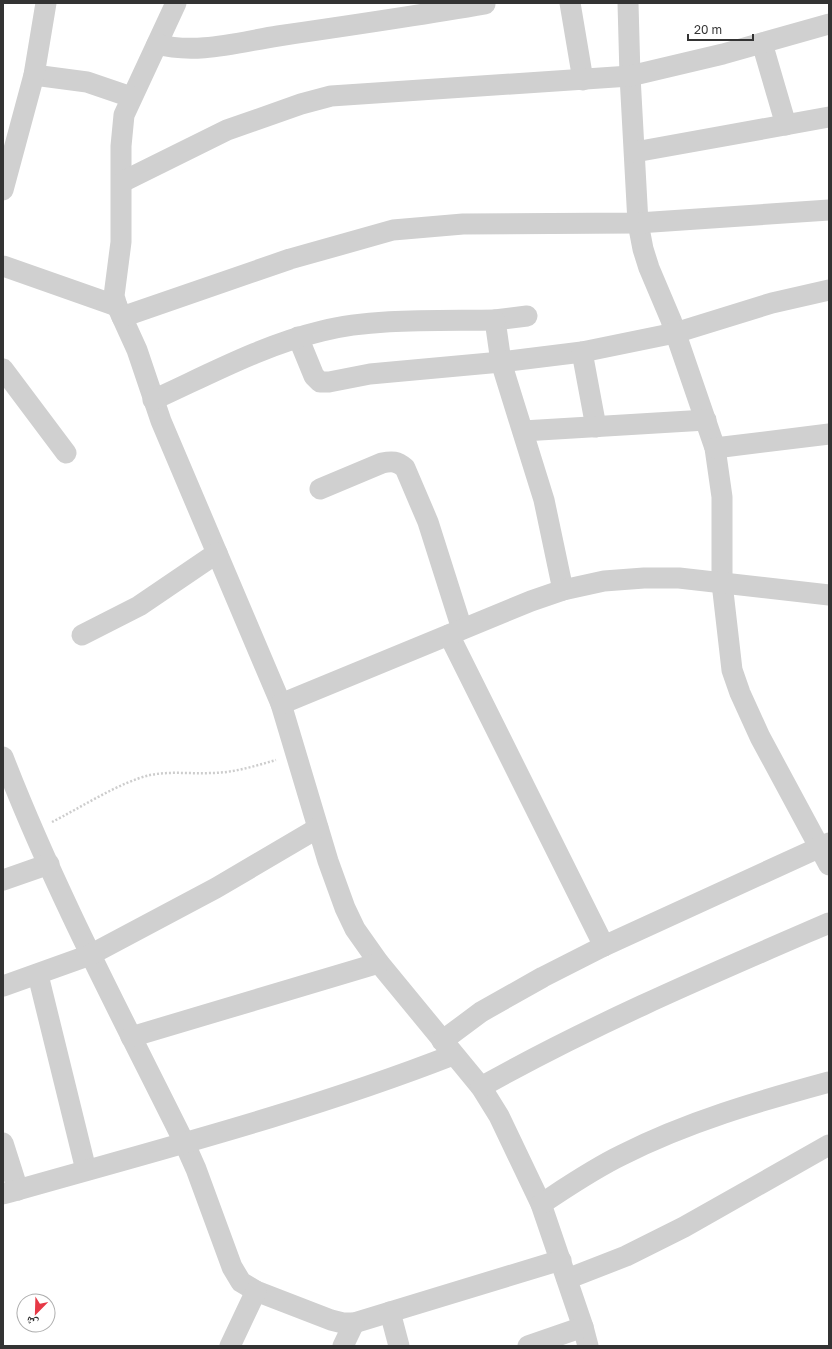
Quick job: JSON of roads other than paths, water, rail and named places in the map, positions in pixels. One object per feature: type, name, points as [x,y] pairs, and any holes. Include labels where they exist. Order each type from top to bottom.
[{"type":"street","points":[[3,190],[34,75],[46,3]]},
{"type":"street","points":[[176,3],[124,115],[122,129],[121,242],[114,296],[137,350],[153,400],[216,553],[281,704],[318,828],[345,908],[355,929],[379,963],[447,1048],[481,1087],[512,1142],[541,1204],[586,1336],[528,1346]]},
{"type":"street","points":[[570,3],[583,80]]},
{"type":"street","points":[[3,1143],[10,1192],[325,1101],[406,1073],[447,1048],[481,1012],[513,993],[604,946],[826,852],[760,737],[740,694],[732,670],[722,583],[722,497],[715,448],[675,333],[647,262],[638,223],[630,76],[628,3]]},
{"type":"street","points":[[157,44],[180,48],[199,47],[384,12],[485,4]]},
{"type":"street","points":[[122,182],[228,130],[294,106],[331,96],[630,76],[762,43],[829,24]]},
{"type":"street","points":[[762,43],[786,125]]},
{"type":"street","points":[[34,75],[87,82],[131,98]]},
{"type":"street","points":[[634,152],[829,117]]},
{"type":"street","points":[[3,266],[120,312],[290,259],[393,230],[463,224],[638,223],[829,210]]},
{"type":"street","points":[[298,337],[312,372],[317,379],[324,382],[370,374],[501,362],[582,352],[675,333],[772,303],[829,290]]},
{"type":"street","points":[[153,400],[298,337],[323,330],[371,324],[495,320],[527,316]]},
{"type":"street","points":[[495,320],[501,362],[544,500],[563,590]]},
{"type":"street","points":[[582,352],[596,427]]},
{"type":"street","points":[[3,369],[66,453]]},
{"type":"street","points":[[523,431],[706,420]]},
{"type":"street","points":[[715,448],[829,434]]},
{"type":"street","points":[[320,489],[382,463],[392,461],[405,468],[428,522],[455,632],[604,946]]},
{"type":"street","points":[[82,635],[139,606],[216,553]]},
{"type":"street","points":[[281,704],[455,632],[563,590],[604,581],[644,578],[679,578],[829,594]]},
{"type":"street","points":[[3,756],[34,831],[90,955],[184,1142],[196,1169],[236,1276],[241,1282],[256,1291],[343,1324],[354,1323],[390,1312],[626,1256],[684,1227],[829,1145]]},
{"type":"street","points":[[3,986],[38,975],[90,955],[216,888],[318,828]]},
{"type":"street","points":[[3,880],[49,864]]},
{"type":"street","points":[[481,1087],[540,1054],[592,1029],[738,962],[829,923]]},
{"type":"street","points":[[131,1037],[379,963]]},
{"type":"street","points":[[38,975],[86,1170]]},
{"type":"street","points":[[541,1204],[576,1181],[621,1155],[660,1138],[712,1118],[829,1082]]},
{"type":"street","points":[[230,1346],[256,1291]]},
{"type":"street","points":[[390,1312],[399,1346]]},
{"type":"street","points":[[343,1346],[354,1323]]}]
